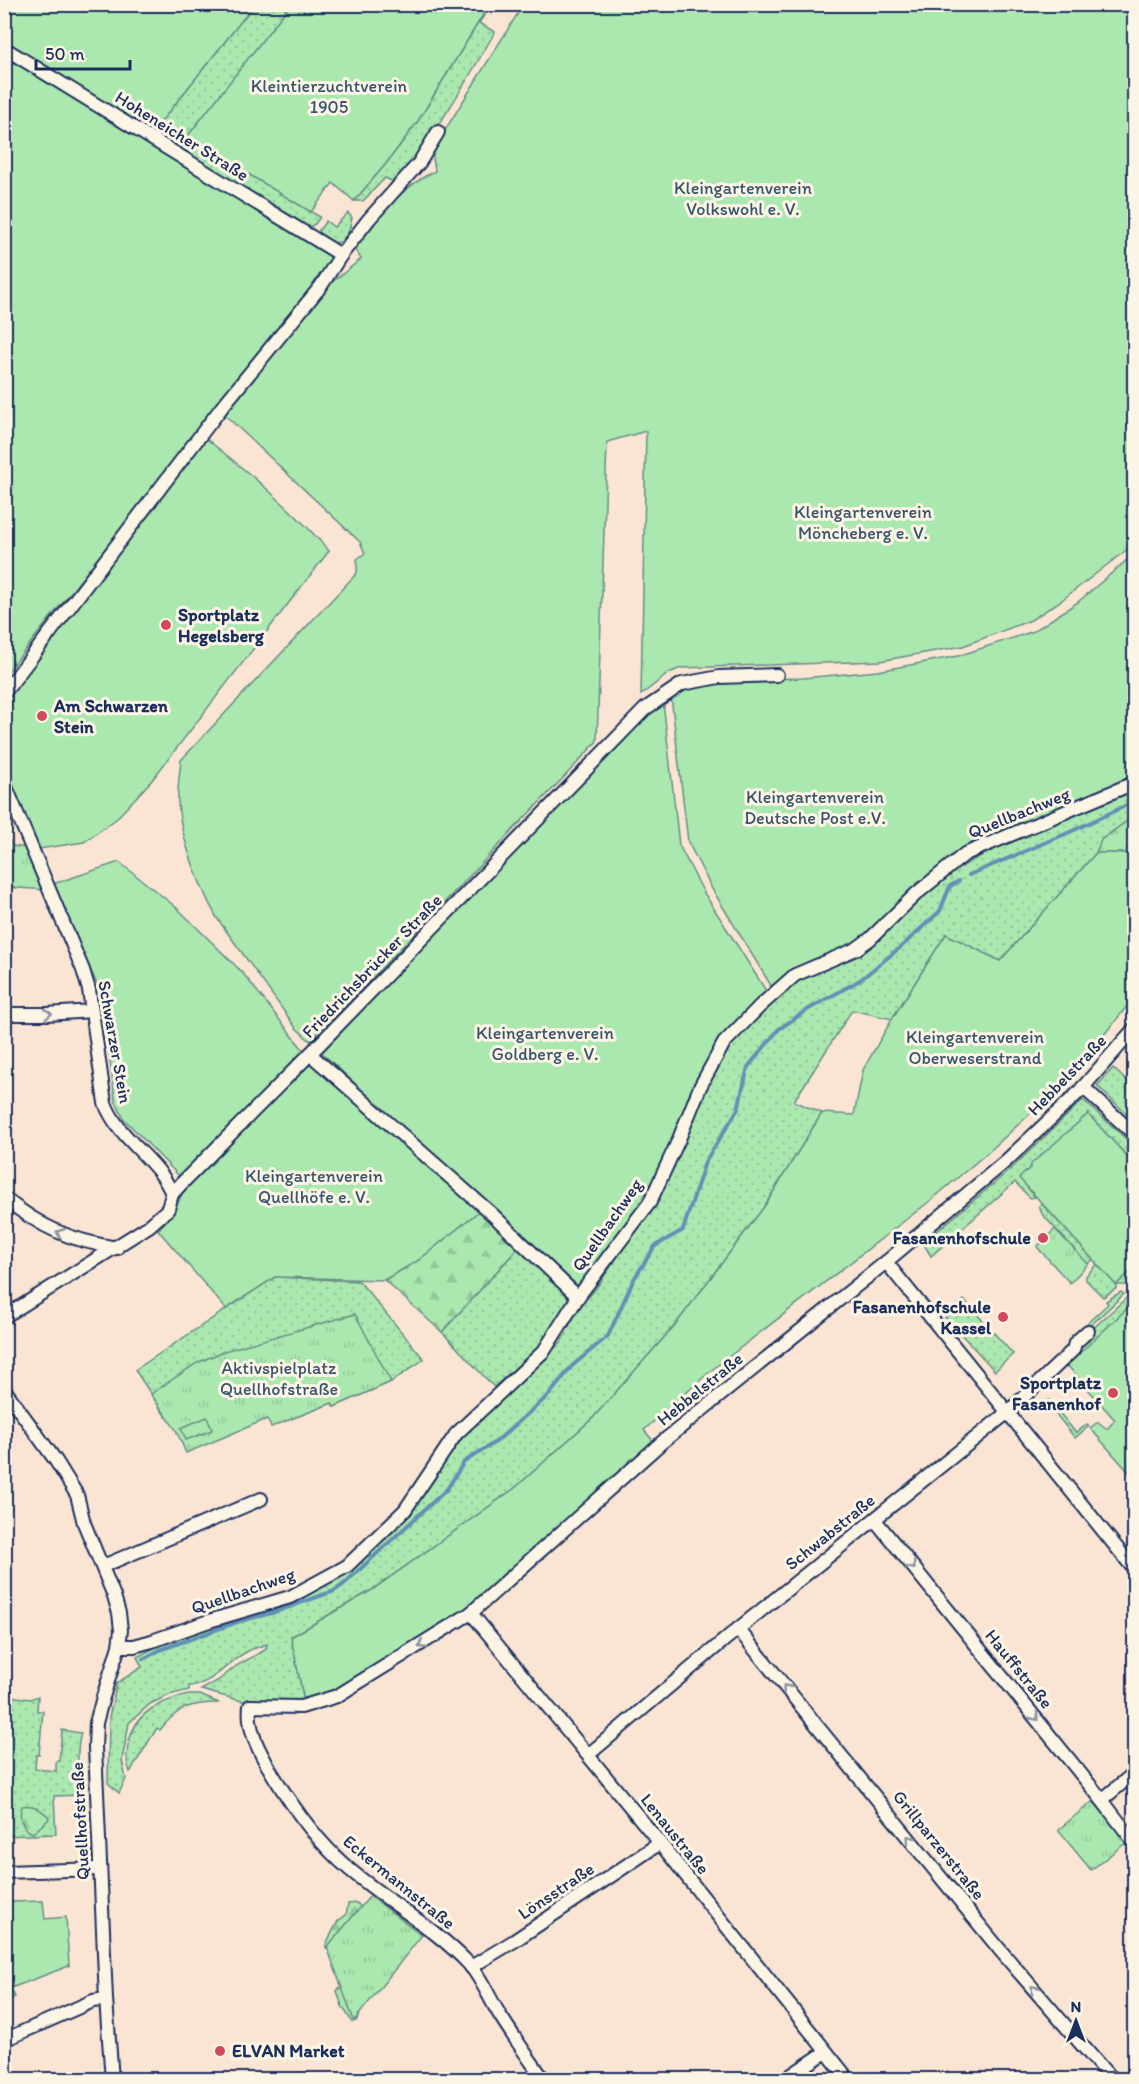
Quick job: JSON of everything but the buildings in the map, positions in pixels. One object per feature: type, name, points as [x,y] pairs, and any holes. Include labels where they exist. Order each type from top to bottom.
[{"type":"street","name":"Hoheneicher Straße","points":[[4,48],[341,255]]},
{"type":"street","points":[[4,693],[222,407],[321,286],[369,219],[419,164],[438,132]]},
{"type":"street","name":"Friedrichsbrücker Straße","points":[[4,1317],[117,1248],[149,1226],[168,1209],[172,1194],[645,709],[682,684],[719,677],[777,675]]},
{"type":"street","name":"Schwarzer Stein","points":[[4,782],[83,970],[89,990],[105,1102],[111,1117],[119,1129],[167,1181],[172,1194]]},
{"type":"street","name":"Quellbachweg","points":[[119,1646],[134,1646],[152,1641],[290,1597],[347,1566],[405,1510],[456,1434],[544,1351],[578,1298],[650,1202],[700,1087],[724,1043],[760,1006],[795,975],[856,949],[896,915],[916,894],[965,854],[1008,838],[1134,783]]},
{"type":"street","points":[[4,1014],[92,1011]]},
{"type":"street","name":"Hebbelstraße","points":[[250,1706],[301,1707],[338,1696],[471,1613],[661,1443],[886,1262],[1006,1161],[1083,1087],[1134,1029]]},
{"type":"street","points":[[310,1054],[493,1215],[578,1298]]},
{"type":"street","points":[[1083,1087],[1134,1134]]},
{"type":"street","points":[[4,1198],[30,1218],[48,1228],[81,1241],[117,1248]]},
{"type":"street","points":[[886,1262],[1134,1569]]},
{"type":"street","name":"Schwabstraße","points":[[588,1755],[738,1629],[1008,1412],[1073,1350],[1075,1342],[1088,1331]]},
{"type":"street","name":"Quellhofstraße","points":[[4,1389],[56,1461],[77,1495],[84,1523],[103,1566],[119,1613],[121,1630],[119,1646],[96,1724],[95,1747],[106,1999],[112,2079]]},
{"type":"street","points":[[103,1566],[261,1499]]},
{"type":"street","name":"Hauffstraße","points":[[875,1520],[1134,1842]]},
{"type":"street","name":"Lenaustraße","points":[[471,1613],[660,1843],[849,2079]]},
{"type":"street","name":"Grillparzerstraße","points":[[738,1629],[1000,1950],[1107,2074],[1115,2079]]},
{"type":"street","name":"Eckermannstraße","points":[[250,1706],[251,1727],[262,1755],[291,1805],[309,1828],[348,1868],[434,1933],[471,1967],[514,2037],[544,2079]]},
{"type":"street","points":[[1102,1800],[1134,1773]]},
{"type":"street","name":"Lönsstraße","points":[[471,1967],[514,1941],[660,1843]]},
{"type":"street","points":[[4,1872],[100,1869]]},
{"type":"street","points":[[4,2040],[93,2001],[106,1999]]},
{"type":"street","points":[[784,2079],[826,2052]]},
{"type":"green space","points":[[4,5],[254,5],[152,133],[5,42]]},
{"type":"green space","points":[[254,5],[290,5],[187,137],[320,217],[308,228],[152,133]]},
{"type":"green space","name":"Kleintierzuchtverein 1905","points":[[290,5],[489,5],[418,121],[385,165],[354,201],[333,183],[311,212],[187,137]]},
{"type":"green space","points":[[489,5],[491,5],[479,23],[495,32],[436,129],[396,183],[385,178],[363,201],[354,201],[418,121]]},
{"type":"green space","points":[[523,5],[1134,5],[1134,544],[1062,600],[1031,620],[963,646],[880,661],[681,668],[669,673],[641,695],[646,431],[607,442],[597,741],[310,1041],[296,1028],[217,918],[204,892],[192,862],[180,816],[178,791],[181,760],[357,573],[357,559],[365,553],[360,542],[225,415],[314,300],[326,287],[361,259],[354,248],[381,215],[411,186],[435,171],[432,151]]},
{"type":"green space","points":[[5,56],[332,256],[332,259],[317,283],[5,675]]},
{"type":"green space","points":[[348,213],[352,218],[349,231],[341,242],[331,243],[320,237],[319,230],[326,221],[334,227]]},
{"type":"green space","name":"Sportplatz Hegelsberg","points":[[204,437],[285,505],[329,551],[152,780],[116,819],[84,842],[39,849],[5,769],[4,699]]},
{"type":"green space","name":"Kleingartenverein Deutsche Post e.V.","points":[[1134,554],[1134,780],[959,853],[865,936],[773,989],[712,889],[688,842],[671,696],[684,687],[718,680],[803,678],[878,671],[958,656],[1034,631],[1078,602]]},
{"type":"green space","name":"Kleingartenverein Goldberg e. V.","points":[[663,701],[679,845],[704,893],[768,994],[722,1042],[646,1199],[580,1288],[320,1051],[647,712]]},
{"type":"green space","points":[[1134,785],[1134,816],[1101,840],[1096,853],[1000,961],[946,934],[892,1019],[852,1010],[794,1101],[822,1113],[764,1207],[676,1324],[593,1418],[515,1488],[372,1590],[291,1637],[304,1701],[242,1701],[201,1690],[219,1680],[236,1666],[265,1650],[267,1644],[253,1649],[241,1655],[206,1682],[189,1686],[189,1690],[169,1695],[150,1704],[129,1723],[122,1760],[126,1779],[119,1793],[108,1783],[109,1717],[117,1683],[142,1667],[137,1657],[189,1635],[290,1601],[353,1568],[413,1506],[458,1442],[561,1342],[577,1311],[597,1287],[653,1204],[705,1087],[728,1044],[799,977],[913,906],[955,870],[1005,843]]},
{"type":"green space","points":[[1134,816],[1134,853],[1096,853],[1101,840]]},
{"type":"green space","points":[[4,827],[12,846],[28,848],[46,890],[5,887]]},
{"type":"green space","name":"Kleingartenverein Oberweserstrand","points":[[1096,853],[1134,853],[1134,997],[1110,1028],[1034,1110],[930,1201],[713,1369],[644,1430],[654,1442],[467,1609],[334,1691],[304,1701],[291,1637],[372,1590],[515,1488],[593,1418],[676,1324],[764,1207],[822,1113],[854,1115],[863,1070],[892,1019],[946,934],[1000,961]]},
{"type":"green space","name":"Kleingartenverein Quellhöfe e. V.","points":[[119,862],[177,908],[242,972],[305,1052],[180,1177],[124,1119],[115,1100],[102,996],[53,884]]},
{"type":"green space","name":"Kleingartenverein Quellhöfe e. V.","points":[[311,1060],[479,1211],[419,1260],[384,1280],[275,1277],[226,1309],[158,1230],[173,1213],[185,1188]]},
{"type":"green space","points":[[1113,1068],[1134,1088],[1134,1121],[1097,1086]]},
{"type":"green space","points":[[1083,1100],[1134,1146],[1134,1164],[1088,1114],[1032,1164],[1020,1178],[1035,1197],[1030,1198],[1015,1182],[931,1256],[923,1243],[1012,1168]]},
{"type":"green space","points":[[1088,1114],[1134,1164],[1134,1268],[1116,1285],[1019,1178],[1031,1167],[1031,1164]]},
{"type":"green space","points":[[1041,1203],[1093,1259],[1088,1264],[1042,1214],[1039,1206]]},
{"type":"green space","points":[[479,1211],[518,1248],[442,1332],[384,1280],[419,1260]]},
{"type":"green space","points":[[1055,1229],[1088,1264],[1070,1283],[1037,1247]]},
{"type":"green space","points":[[518,1248],[570,1297],[558,1323],[546,1340],[494,1387],[442,1332]]},
{"type":"green space","points":[[1097,1264],[1116,1285],[1134,1268],[1134,1285],[1117,1285],[1117,1288],[1103,1297],[1086,1280],[1086,1276]]},
{"type":"green space","points":[[275,1277],[359,1281],[424,1359],[391,1382],[334,1407],[332,1403],[299,1416],[166,1417],[135,1370]]},
{"type":"green space","points":[[1134,1291],[1134,1302],[1080,1354],[1076,1344]]},
{"type":"green space","points":[[1121,1292],[1124,1294],[1074,1341],[1071,1338],[1108,1304],[1106,1301]]},
{"type":"green space","points":[[964,1300],[1013,1354],[995,1371],[945,1317]]},
{"type":"green space","name":"Sportplatz Fasanenhof","points":[[1134,1302],[1134,1478],[1090,1428],[1098,1422],[1107,1429],[1115,1420],[1067,1365]]},
{"type":"green space","name":"Aktivspielplatz Quellhofstraße","points":[[355,1314],[391,1382],[334,1407],[332,1403],[271,1427],[267,1419],[186,1453],[176,1430],[151,1394],[197,1363],[224,1351]]},
{"type":"green space","points":[[1049,1400],[1076,1433],[1087,1424],[1089,1426],[1075,1438],[1046,1402]]},
{"type":"green space","points":[[207,1417],[212,1430],[186,1440],[181,1428]]},
{"type":"green space","points":[[188,1695],[200,1695],[219,1703],[192,1705],[179,1711],[160,1730],[157,1728],[130,1772],[127,1759],[128,1747],[139,1720],[152,1708]]},
{"type":"green space","points":[[10,1696],[30,1699],[38,1696],[37,1711],[43,1711],[39,1755],[36,1755],[35,1769],[56,1771],[62,1730],[81,1733],[78,1756],[81,1795],[54,1796],[56,1834],[5,1836],[5,1711],[8,1710]]},
{"type":"green space","points":[[1093,1801],[1127,1842],[1091,1870],[1058,1830]]},
{"type":"green space","points":[[22,1806],[37,1808],[49,1817],[48,1820],[33,1833],[29,1831],[22,1822],[20,1814]]},
{"type":"green space","points":[[370,1896],[422,1935],[354,2021],[327,1947]]},
{"type":"green space","points":[[43,1901],[45,1919],[66,1917],[69,1966],[11,1988],[15,1997],[5,2002],[5,1906],[9,1906],[9,1902]]},
{"type":"green space","points":[[357,1903],[362,1909],[331,1951],[326,1948],[338,1921],[346,1915],[348,1904]]},
{"type":"green space","points":[[343,1983],[358,2006],[356,2021],[352,2022],[342,2006],[337,1991]]},
{"type":"waterway","points":[[969,875],[1070,832],[1129,804],[1134,798]]},
{"type":"waterway","points":[[143,1659],[160,1650],[240,1621],[272,1613],[334,1591],[447,1489],[464,1462],[497,1441],[550,1394],[572,1366],[608,1336],[634,1279],[655,1246],[683,1230],[705,1162],[738,1109],[748,1067],[779,1029],[860,980],[902,946],[940,911],[950,886],[959,881]]},
{"type":"place","name":"Sportplatz Hegelsberg","points":[[166,625]]},
{"type":"place","name":"Am Schwarzen Stein","points":[[42,716]]},
{"type":"place","name":"Fasanenhofschule","points":[[1043,1238]]},
{"type":"place","name":"Fasanenhofschule Kassel","points":[[1003,1317]]},
{"type":"place","name":"Sportplatz Fasanenhof","points":[[1113,1393]]},
{"type":"place","name":"ELVAN Market","points":[[220,2051]]},
{"type":"park label","name":"Kleingartenverein Volkswohl e. V.","points":[[743,198]]},
{"type":"park label","name":"Kleingartenverein Möncheberg e. V.","points":[[863,522]]}]
